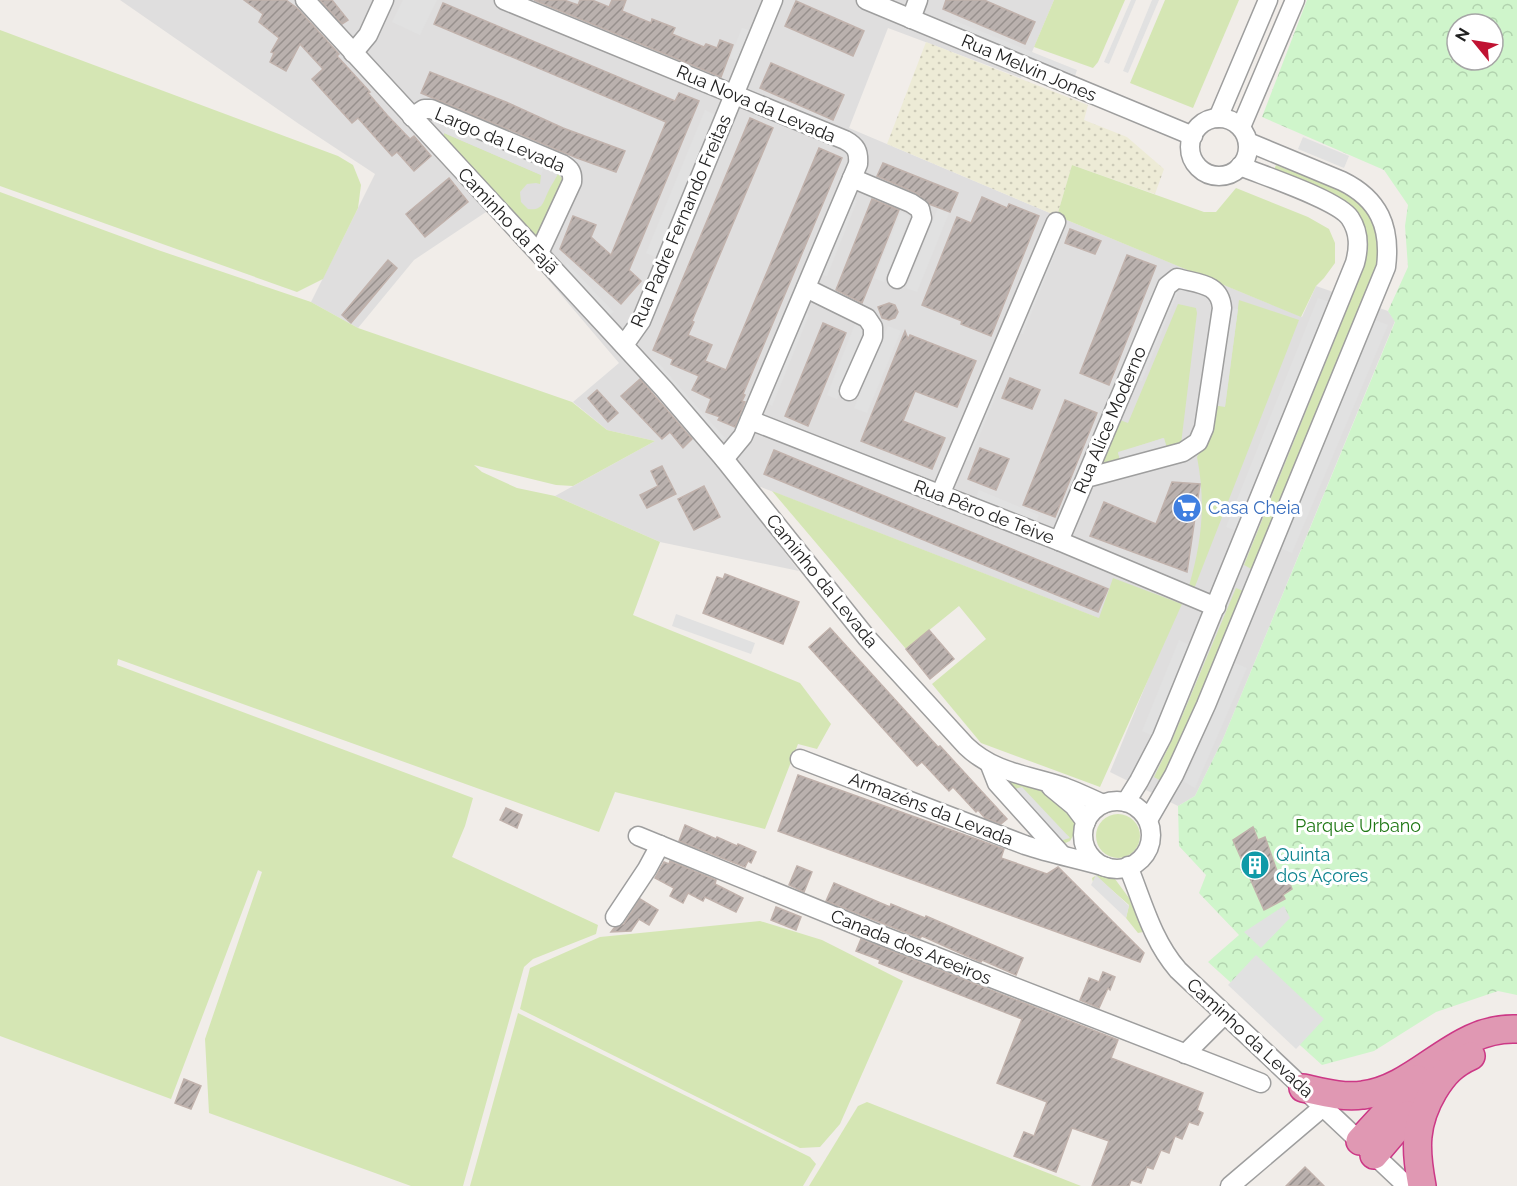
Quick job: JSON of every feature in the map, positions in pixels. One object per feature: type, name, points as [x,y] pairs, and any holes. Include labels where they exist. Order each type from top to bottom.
[{"type":"highway","points":[[1367,1148],[1459,1044],[1483,1034],[1517,1029]]},
{"type":"highway","points":[[1303,1088],[1343,1095],[1363,1095],[1487,1049],[1517,1047]]},
{"type":"highway","points":[[1422,1186],[1417,1145],[1419,1123],[1440,1066]]},
{"type":"street","name":"Caminho da Fajã","points":[[305,0],[664,389]]},
{"type":"street","points":[[353,52],[368,35],[384,0]]},
{"type":"street","name":"Rua Nova da Levada","points":[[504,0],[854,145],[859,155],[858,164],[743,436],[724,459]]},
{"type":"street","name":"Rua Padre Fernando Freitas","points":[[624,345],[641,321],[773,0]]},
{"type":"street","name":"Rua Melvin Jones","points":[[866,0],[1193,136]]},
{"type":"street","points":[[911,18],[918,0]]},
{"type":"street","points":[[1218,118],[1268,0]]},
{"type":"street","points":[[1148,820],[1174,776],[1202,714],[1386,267],[1388,249],[1386,230],[1379,212],[1356,188],[1244,135],[1230,120],[1218,118],[1200,125],[1193,136],[1191,144],[1194,161],[1208,173],[1225,175],[1240,166],[1247,155],[1244,135],[1295,0]]},
{"type":"street","name":"Largo da Levada","points":[[412,117],[424,109],[431,109],[570,169],[573,175],[572,182],[538,254]]},
{"type":"street","points":[[1126,802],[1145,771],[1162,736],[1216,607],[1354,264],[1358,249],[1358,235],[1350,218],[1336,205],[1240,166]]},
{"type":"street","points":[[852,178],[920,209],[922,218],[897,279]]},
{"type":"street","points":[[940,495],[1056,222]]},
{"type":"street","name":"Rua Alice Moderno","points":[[1059,541],[1167,286],[1177,278],[1213,288],[1221,298],[1222,309],[1204,428],[1198,442],[1183,452],[1086,478]]},
{"type":"street","points":[[806,288],[867,318],[873,327],[873,337],[849,391]]},
{"type":"street","name":"Caminho da Levada","points":[[664,389],[724,459],[867,638],[977,757],[990,765],[1073,790],[1103,804]]},
{"type":"street","name":"Rua Pêro de Teive","points":[[750,420],[1059,541],[1216,607]]},
{"type":"street","name":"Armazéns da Levada","points":[[800,759],[1025,845],[1106,867]]},
{"type":"street","name":"Caminho da Levada","points":[[990,765],[998,783],[1062,855]]},
{"type":"street","name":"Caminho da Levada","points":[[1042,781],[1059,792],[1086,822]]},
{"type":"street","points":[[1110,801],[1126,802],[1135,806],[1148,820],[1151,839],[1148,848],[1143,856],[1128,866],[1106,867],[1089,854],[1083,833],[1086,822],[1092,812],[1103,804],[1110,801]]},
{"type":"street","name":"Canada dos Areeiros","points":[[638,836],[873,932],[1261,1083]]},
{"type":"street","points":[[1062,855],[1085,844]]},
{"type":"street","points":[[615,917],[660,845]]},
{"type":"street","name":"Caminho da Levada","points":[[1128,866],[1161,948],[1178,970],[1407,1186]]},
{"type":"street","points":[[1185,1054],[1224,1015]]},
{"type":"street","points":[[1230,1186],[1323,1107]]},
{"type":"shaded area","points":[[120,0],[1054,0],[1021,78],[888,28],[849,128],[1302,317],[1316,286],[1388,311],[1395,321],[1223,739],[1195,796],[1178,806],[1110,772],[1163,643],[761,487],[744,499],[799,571],[660,542],[555,496],[655,441],[607,430],[573,402],[619,363],[489,210],[414,260],[358,328],[311,302],[375,174]]},
{"type":"shaded area","points":[[403,0],[437,0],[420,35],[392,22]]},
{"type":"shaded area","points":[[1131,0],[1136,0],[1109,64],[1104,62]]},
{"type":"shaded area","points":[[1152,0],[1159,0],[1128,73],[1123,71]]},
{"type":"shaded area","points":[[953,20],[1077,70],[1074,79],[949,29]]},
{"type":"shaded area","points":[[742,28],[751,31],[739,62],[730,58]]},
{"type":"shaded area","points":[[926,42],[1088,105],[1084,120],[1127,137],[1164,169],[1155,194],[1072,165],[1057,216],[887,144]]},
{"type":"shaded area","points":[[705,110],[716,115],[657,258],[646,253]]},
{"type":"shaded area","points":[[449,123],[545,165],[541,175],[444,133]]},
{"type":"shaded area","points":[[1303,137],[1349,156],[1344,168],[1298,149]]},
{"type":"shaded area","points":[[853,199],[857,201],[827,276],[822,275]]},
{"type":"shaded area","points":[[938,208],[949,213],[917,292],[906,288]]},
{"type":"shaded area","points":[[901,212],[910,216],[884,282],[874,278]]},
{"type":"shaded area","points":[[1055,237],[1061,239],[1023,334],[1017,332]]},
{"type":"shaded area","points":[[567,263],[614,312],[608,317],[562,269]]},
{"type":"shaded area","points":[[1173,289],[1178,292],[1142,381],[1136,379]]},
{"type":"shaded area","points":[[1318,298],[1332,303],[1240,532],[1226,527]]},
{"type":"shaded area","points":[[1227,307],[1238,309],[1225,407],[1213,405]]},
{"type":"shaded area","points":[[805,313],[809,315],[772,406],[768,404]]},
{"type":"shaded area","points":[[1375,320],[1388,325],[1292,553],[1280,548]]},
{"type":"shaded area","points":[[855,324],[865,328],[837,399],[827,395]]},
{"type":"shaded area","points":[[888,326],[901,331],[867,413],[854,408]]},
{"type":"shaded area","points":[[655,359],[725,438],[719,443],[649,364]]},
{"type":"shaded area","points":[[995,382],[1001,384],[969,461],[963,459]]},
{"type":"shaded area","points":[[1164,438],[1167,448],[1121,463],[1118,452]]},
{"type":"shaded area","points":[[979,490],[1039,515],[1034,525],[975,500]]},
{"type":"shaded area","points":[[676,614],[755,643],[751,654],[672,626]]},
{"type":"shaded area","points":[[1179,640],[1190,645],[1153,736],[1142,731]]},
{"type":"shaded area","points":[[1235,663],[1247,668],[1195,788],[1184,782]]},
{"type":"shaded area","points":[[1022,787],[1070,838],[1059,841],[1010,790]]},
{"type":"shaded area","points":[[1096,875],[1129,906],[1126,918],[1091,885]]},
{"type":"shaded area","points":[[1284,906],[1290,918],[1261,948],[1244,932]]},
{"type":"shaded area","points":[[1256,955],[1324,1019],[1296,1049],[1228,985]]},
{"type":"green space","points":[[1054,0],[1125,0],[1098,62],[1093,68],[1034,47]]},
{"type":"green space","points":[[1165,0],[1239,0],[1193,108],[1130,83]]},
{"type":"green space","name":"Parque Urbano","points":[[1307,0],[1517,0],[1517,995],[1498,991],[1436,1012],[1374,1051],[1322,1065],[1208,962],[1239,935],[1199,893],[1206,875],[1179,846],[1178,806],[1195,796],[1223,739],[1395,322],[1388,311],[1408,267],[1405,226],[1408,205],[1384,170],[1262,117]]},
{"type":"green space","points":[[0,30],[338,156],[353,165],[361,185],[358,208],[323,279],[297,292],[0,186]]},
{"type":"green space","points":[[444,133],[541,175],[540,184],[527,184],[520,192],[521,202],[528,209],[537,209],[542,205],[558,174],[564,180],[536,238],[444,139]]},
{"type":"green space","points":[[1072,165],[1204,212],[1216,212],[1236,188],[1308,217],[1329,229],[1335,243],[1335,263],[1316,286],[1301,317],[1057,216]]},
{"type":"green space","points":[[1276,165],[1334,188],[1361,204],[1371,214],[1377,225],[1381,258],[1255,571],[1244,565],[1360,277],[1368,249],[1365,229],[1349,203],[1318,188],[1273,172]]},
{"type":"green space","points":[[0,192],[158,250],[311,302],[358,328],[572,402],[607,430],[655,441],[573,486],[556,485],[474,465],[482,472],[517,488],[555,496],[660,542],[633,615],[800,683],[831,724],[817,749],[798,744],[765,829],[615,792],[599,832],[118,659],[117,665],[473,798],[465,826],[452,857],[598,925],[596,934],[533,959],[524,967],[463,1186],[411,1186],[209,1113],[205,1039],[262,872],[258,870],[171,1099],[0,1036]]},
{"type":"green space","points":[[1239,300],[1299,320],[1194,589],[1189,586],[1200,538],[1202,506],[1197,457],[1209,436],[1213,405],[1225,406]]},
{"type":"green space","points":[[1178,304],[1196,308],[1197,313],[1181,444],[1167,448],[1163,438],[1118,453],[1121,463],[1100,467],[1117,419],[1128,423]]},
{"type":"green space","points":[[772,491],[1099,618],[1113,578],[1182,604],[1100,787],[981,743],[932,684],[986,639],[959,606],[906,649]]},
{"type":"green space","points":[[1236,588],[1246,592],[1163,782],[1154,777]]},
{"type":"green space","points":[[1001,779],[1041,791],[1068,808],[1074,817],[1077,829],[1070,841],[1063,844],[1059,841],[1069,837],[1010,790]]},
{"type":"green space","points":[[1118,814],[1127,815],[1134,820],[1139,827],[1139,845],[1134,852],[1127,857],[1118,858],[1109,857],[1102,852],[1097,845],[1096,836],[1097,827],[1102,820],[1109,815]]},
{"type":"green space","points":[[1100,873],[1115,879],[1129,898],[1143,932],[1138,933],[1126,918],[1129,905],[1096,876],[1093,882],[1092,878]]},
{"type":"green space","points":[[760,921],[822,940],[903,981],[840,1124],[820,1147],[800,1148],[520,1009],[530,968],[600,937]]},
{"type":"green space","points":[[518,1013],[810,1157],[816,1164],[803,1186],[470,1186]]},
{"type":"green space","points":[[867,1102],[1081,1186],[809,1186],[858,1106]]},
{"type":"building","points":[[244,0],[286,0],[297,8],[339,54],[337,56],[370,92],[368,93],[387,115],[410,139],[414,136],[431,156],[414,171],[397,152],[392,156],[358,118],[352,123],[312,79],[323,69],[300,44],[286,71],[270,62],[274,53],[271,52],[279,38],[259,22],[263,14]]},
{"type":"building","points":[[320,0],[332,0],[348,20],[342,24]]},
{"type":"building","points":[[534,0],[564,0],[578,5],[580,0],[592,0],[609,7],[612,0],[626,0],[622,11],[651,23],[652,19],[675,28],[672,34],[704,47],[706,44],[717,48],[720,40],[733,45],[721,77]]},
{"type":"building","points":[[946,0],[984,0],[1035,22],[1025,44],[943,9]]},
{"type":"building","points":[[796,1],[864,31],[853,56],[785,26]]},
{"type":"building","points":[[443,3],[675,101],[679,93],[699,101],[629,270],[641,281],[621,304],[560,249],[573,216],[596,225],[591,237],[611,255],[666,122],[434,24]]},
{"type":"building","points":[[771,63],[844,95],[833,120],[760,88]]},
{"type":"building","points":[[430,72],[506,102],[563,128],[625,151],[616,172],[421,93]]},
{"type":"building","points":[[750,118],[773,128],[692,321],[694,322],[688,335],[712,345],[705,361],[726,370],[819,148],[842,158],[743,394],[745,395],[742,401],[745,402],[735,427],[718,420],[720,417],[706,412],[711,399],[692,390],[699,376],[671,364],[673,359],[653,350]]},
{"type":"building","points":[[883,163],[958,193],[950,212],[929,204],[916,193],[877,176]]},
{"type":"building","points":[[449,178],[468,202],[425,237],[406,214]]},
{"type":"building","points":[[982,197],[1007,208],[1009,204],[1039,216],[991,336],[922,305],[957,217],[971,223]]},
{"type":"building","points":[[872,199],[899,210],[862,303],[836,290]]},
{"type":"building","points":[[1070,229],[1101,241],[1095,254],[1065,243]]},
{"type":"building","points":[[1127,255],[1156,266],[1109,385],[1080,373]]},
{"type":"building","points":[[388,260],[397,268],[351,323],[342,315]]},
{"type":"building","points":[[889,303],[895,305],[898,312],[895,318],[889,320],[882,318],[878,307]]},
{"type":"building","points":[[823,323],[846,333],[808,426],[785,416]]},
{"type":"building","points":[[905,331],[908,339],[910,335],[976,361],[957,407],[915,391],[903,421],[945,438],[932,469],[861,441]]},
{"type":"building","points":[[1010,378],[1040,390],[1032,409],[1002,398]]},
{"type":"building","points":[[640,379],[692,439],[683,448],[670,432],[662,439],[621,396]]},
{"type":"building","points":[[597,390],[618,413],[608,422],[588,398]]},
{"type":"building","points":[[1065,400],[1097,413],[1055,517],[1023,505]]},
{"type":"building","points":[[980,448],[1009,459],[996,490],[968,479]]},
{"type":"building","points":[[774,450],[1108,589],[1098,612],[764,474]]},
{"type":"building","points":[[662,466],[676,494],[647,508],[640,495],[658,486],[651,471]]},
{"type":"building","points":[[1172,482],[1200,484],[1187,572],[1090,536],[1104,502],[1156,524]]},
{"type":"building","points":[[704,486],[720,517],[694,530],[678,499]]},
{"type":"building","points":[[725,574],[799,602],[783,644],[703,613],[717,577],[723,579]]},
{"type":"building","points":[[830,628],[1007,819],[1001,824],[985,818],[978,810],[976,812],[953,787],[949,791],[922,762],[917,766],[809,647]]},
{"type":"building","points":[[929,630],[954,659],[930,679],[906,649]]},
{"type":"building","points":[[798,775],[1004,849],[1001,858],[1047,874],[1058,867],[1144,953],[1140,962],[778,831]]},
{"type":"building","points":[[506,808],[522,815],[517,828],[500,820]]},
{"type":"building","points":[[685,825],[716,839],[717,837],[756,852],[751,863],[748,861],[745,867],[679,841]]},
{"type":"building","name":"Quinta dos Açores","points":[[1253,827],[1258,840],[1265,837],[1278,874],[1285,872],[1292,889],[1283,895],[1285,899],[1264,910],[1233,840]]},
{"type":"building","points":[[670,861],[716,880],[715,884],[743,898],[736,912],[705,897],[703,901],[688,893],[683,903],[670,896],[674,888],[655,878],[664,862],[669,864]]},
{"type":"building","points":[[797,866],[812,872],[804,892],[789,885]]},
{"type":"building","points":[[834,883],[890,907],[891,904],[925,918],[926,916],[1023,958],[1016,975],[922,936],[920,938],[826,901]]},
{"type":"building","points":[[640,899],[658,910],[649,925],[639,919],[631,931],[611,932],[614,928],[624,924]]},
{"type":"building","points":[[776,907],[801,917],[796,930],[771,920]]},
{"type":"building","points":[[861,939],[1118,1040],[1111,1058],[1203,1093],[1197,1110],[1203,1113],[1198,1125],[1189,1122],[1182,1139],[1175,1136],[1169,1153],[1161,1150],[1153,1169],[1147,1167],[1141,1183],[1131,1180],[1129,1186],[1092,1186],[1109,1141],[1072,1128],[1056,1172],[1014,1156],[1024,1132],[1034,1136],[1047,1102],[997,1083],[1022,1019],[879,963],[880,960],[856,951]]},
{"type":"building","points":[[1103,972],[1115,977],[1099,1008],[1080,1000],[1089,978],[1099,982]]},
{"type":"building","points":[[184,1079],[201,1086],[191,1109],[175,1103]]},
{"type":"building","points":[[1305,1167],[1324,1186],[1286,1186]]},
{"type":"place","name":"Casa Cheia","points":[[1187,508]]},
{"type":"place","name":"Quinta dos Açores","points":[[1255,865]]}]
